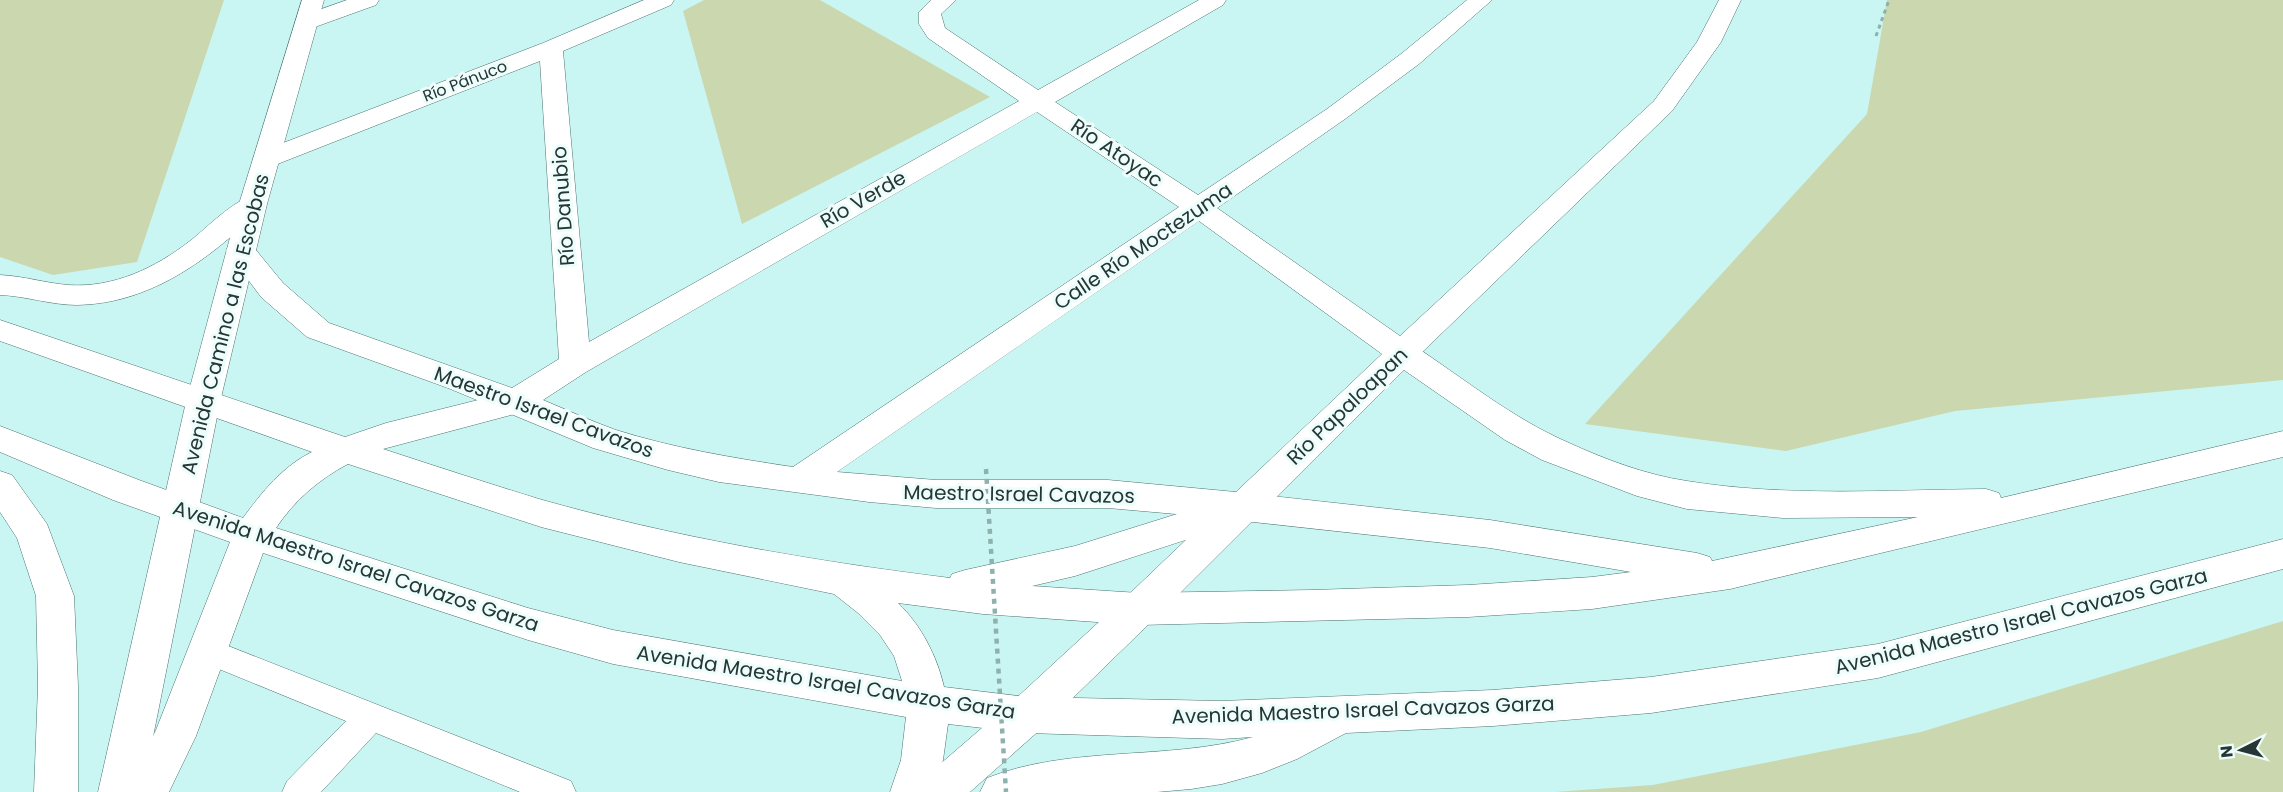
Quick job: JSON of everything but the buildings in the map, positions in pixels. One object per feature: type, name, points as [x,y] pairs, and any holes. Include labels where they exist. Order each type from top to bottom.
[{"type":"street","points":[[310,11],[368,0]]},
{"type":"street","name":"Río Pánuco","points":[[266,159],[551,48],[663,0]]},
{"type":"street","name":"Río Verde","points":[[147,792],[175,736],[251,535],[275,501],[320,463],[347,449],[386,435],[514,403],[575,364],[1215,0]]},
{"type":"street","name":"Calle Río Moctezuma","points":[[798,482],[1336,114],[1410,59],[1481,0]]},
{"type":"street","name":"Río Papaloapan","points":[[939,792],[1027,715],[1139,609],[1402,353],[1663,106],[1698,60],[1722,21],[1730,0]]},
{"type":"street","name":"Río Atoyac","points":[[937,6],[929,21],[934,32],[943,39],[1199,208],[1402,353],[1517,431],[1554,452],[1637,483],[1687,495],[1783,504],[2036,503]]},
{"type":"street","name":"Avenida Camino a las Escobas","points":[[120,792],[203,402],[253,204],[310,11]]},
{"type":"street","name":"Río Danubio","points":[[551,48],[575,364]]},
{"type":"street","points":[[0,285],[74,295],[117,291],[140,284],[178,265],[253,204]]},
{"type":"street","name":"Maestro Israel Cavazos","points":[[241,250],[272,290],[318,330],[460,380],[605,439],[719,469],[798,482],[936,494],[1108,494],[1244,507],[1479,533],[1730,574]]},
{"type":"street","points":[[5,336],[541,513],[679,547],[842,579],[928,591],[983,598],[1139,609],[1300,607],[1468,601],[1592,592],[1730,574],[2283,444]]},
{"type":"street","name":"Avenida Maestro Israel Cavazos Garza","points":[[0,438],[126,490],[251,535],[528,624],[613,647],[928,703],[1027,715],[1222,720],[1493,708],[1651,695],[1878,661],[2283,554]]},
{"type":"street","points":[[0,484],[34,534],[55,596],[58,686],[56,792]]},
{"type":"street","points":[[928,591],[1003,578],[1075,561],[1244,507]]},
{"type":"street","points":[[842,579],[869,597],[892,620],[910,646],[922,677],[928,703],[926,742],[912,792]]},
{"type":"street","points":[[1004,792],[1058,780],[1184,768],[1240,759],[1286,744],[1340,716]]},
{"type":"lane","points":[[208,651],[559,792]]},
{"type":"lane","points":[[299,792],[372,716]]},
{"type":"path","points":[[1876,36],[1889,0]]},
{"type":"path","points":[[986,469],[1004,792]]},
{"type":"green space","points":[[0,0],[224,0],[137,262],[53,275],[0,257]]},
{"type":"green space","points":[[704,0],[820,0],[990,97],[742,224],[683,11]]},
{"type":"green space","points":[[1887,0],[2283,0],[2283,380],[1955,411],[1786,451],[1585,424],[1867,114]]},
{"type":"green space","points":[[2283,621],[2283,792],[1555,792],[1653,785],[1921,732]]}]
